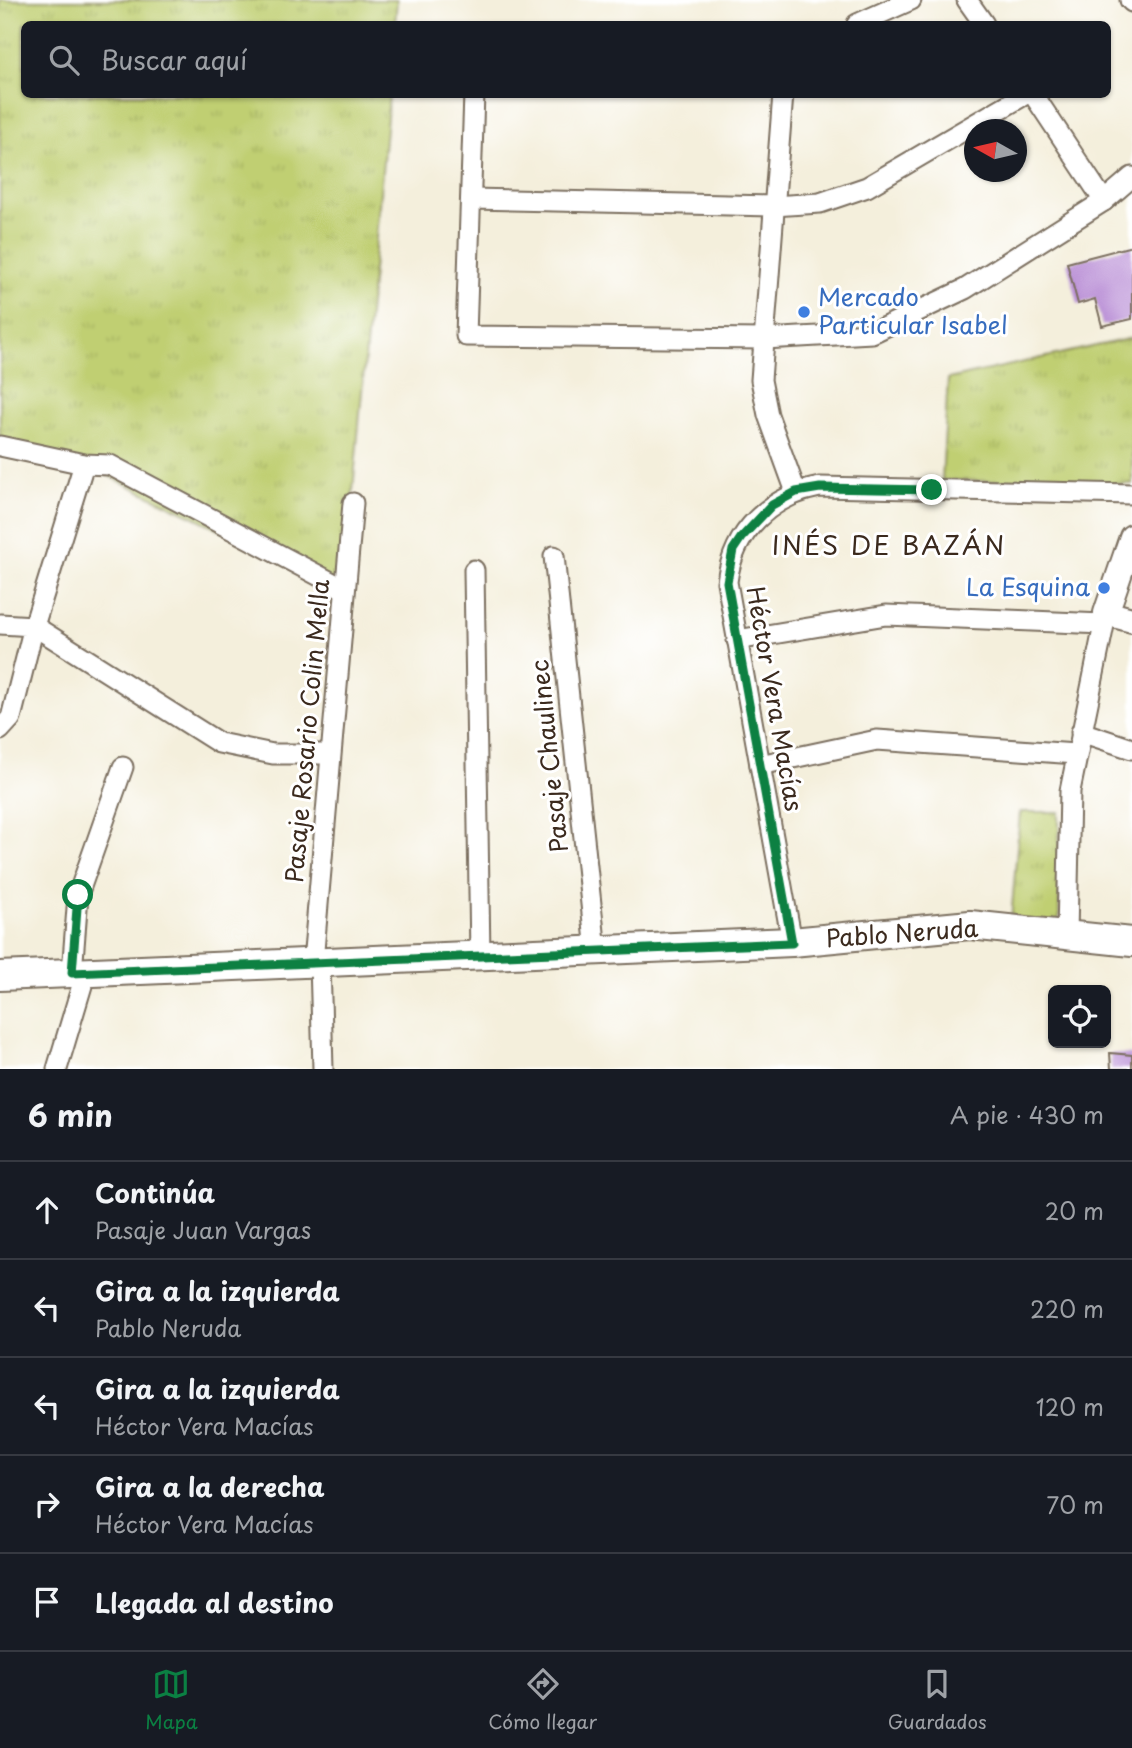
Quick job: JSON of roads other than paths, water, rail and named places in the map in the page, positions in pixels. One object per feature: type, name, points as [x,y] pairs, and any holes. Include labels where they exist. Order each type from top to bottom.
[{"type":"main road","name":"Pablo Neruda","points":[[0,976],[792,943],[970,925],[1132,942]]},
{"type":"street","points":[[864,21],[911,0]]},
{"type":"street","points":[[967,0],[982,21]]},
{"type":"street","points":[[474,98],[466,336],[764,339],[872,333],[965,289],[1104,201],[1132,177]]},
{"type":"street","points":[[783,98],[761,380],[768,415],[796,492]]},
{"type":"street","points":[[471,199],[774,206],[820,202],[867,187],[1020,98]]},
{"type":"street","points":[[1035,98],[1104,201]]},
{"type":"street","points":[[0,446],[84,464],[110,465],[344,589]]},
{"type":"street","points":[[0,730],[10,718],[34,626],[84,464]]},
{"type":"street","name":"Héctor Vera Macías","points":[[792,943],[727,582],[733,550],[761,515],[796,492],[820,488],[1132,494]]},
{"type":"street","name":"Pasaje Rosario Colin Mella","points":[[323,1069],[316,962],[329,754],[353,503]]},
{"type":"street","points":[[1067,935],[1070,791],[1076,754],[1105,618],[1132,537]]},
{"type":"street","name":"Pasaje Chaulinec","points":[[554,556],[596,951]]},
{"type":"street","points":[[474,570],[480,956]]},
{"type":"street","points":[[737,640],[886,615],[1132,620]]},
{"type":"street","points":[[0,624],[34,626],[219,743],[273,754],[329,754]]},
{"type":"street","points":[[1081,732],[1132,749]]},
{"type":"street","points":[[760,765],[877,740],[1076,754]]},
{"type":"street","points":[[57,1069],[79,972],[78,895],[124,767]]},
{"type":"place","name":"Mercado Particular Isabel","points":[[804,312]]},
{"type":"place","name":"La Esquina","points":[[1104,588]]},
{"type":"district","name":"INÉS DE BAZÁN","points":[[889,546]]}]
